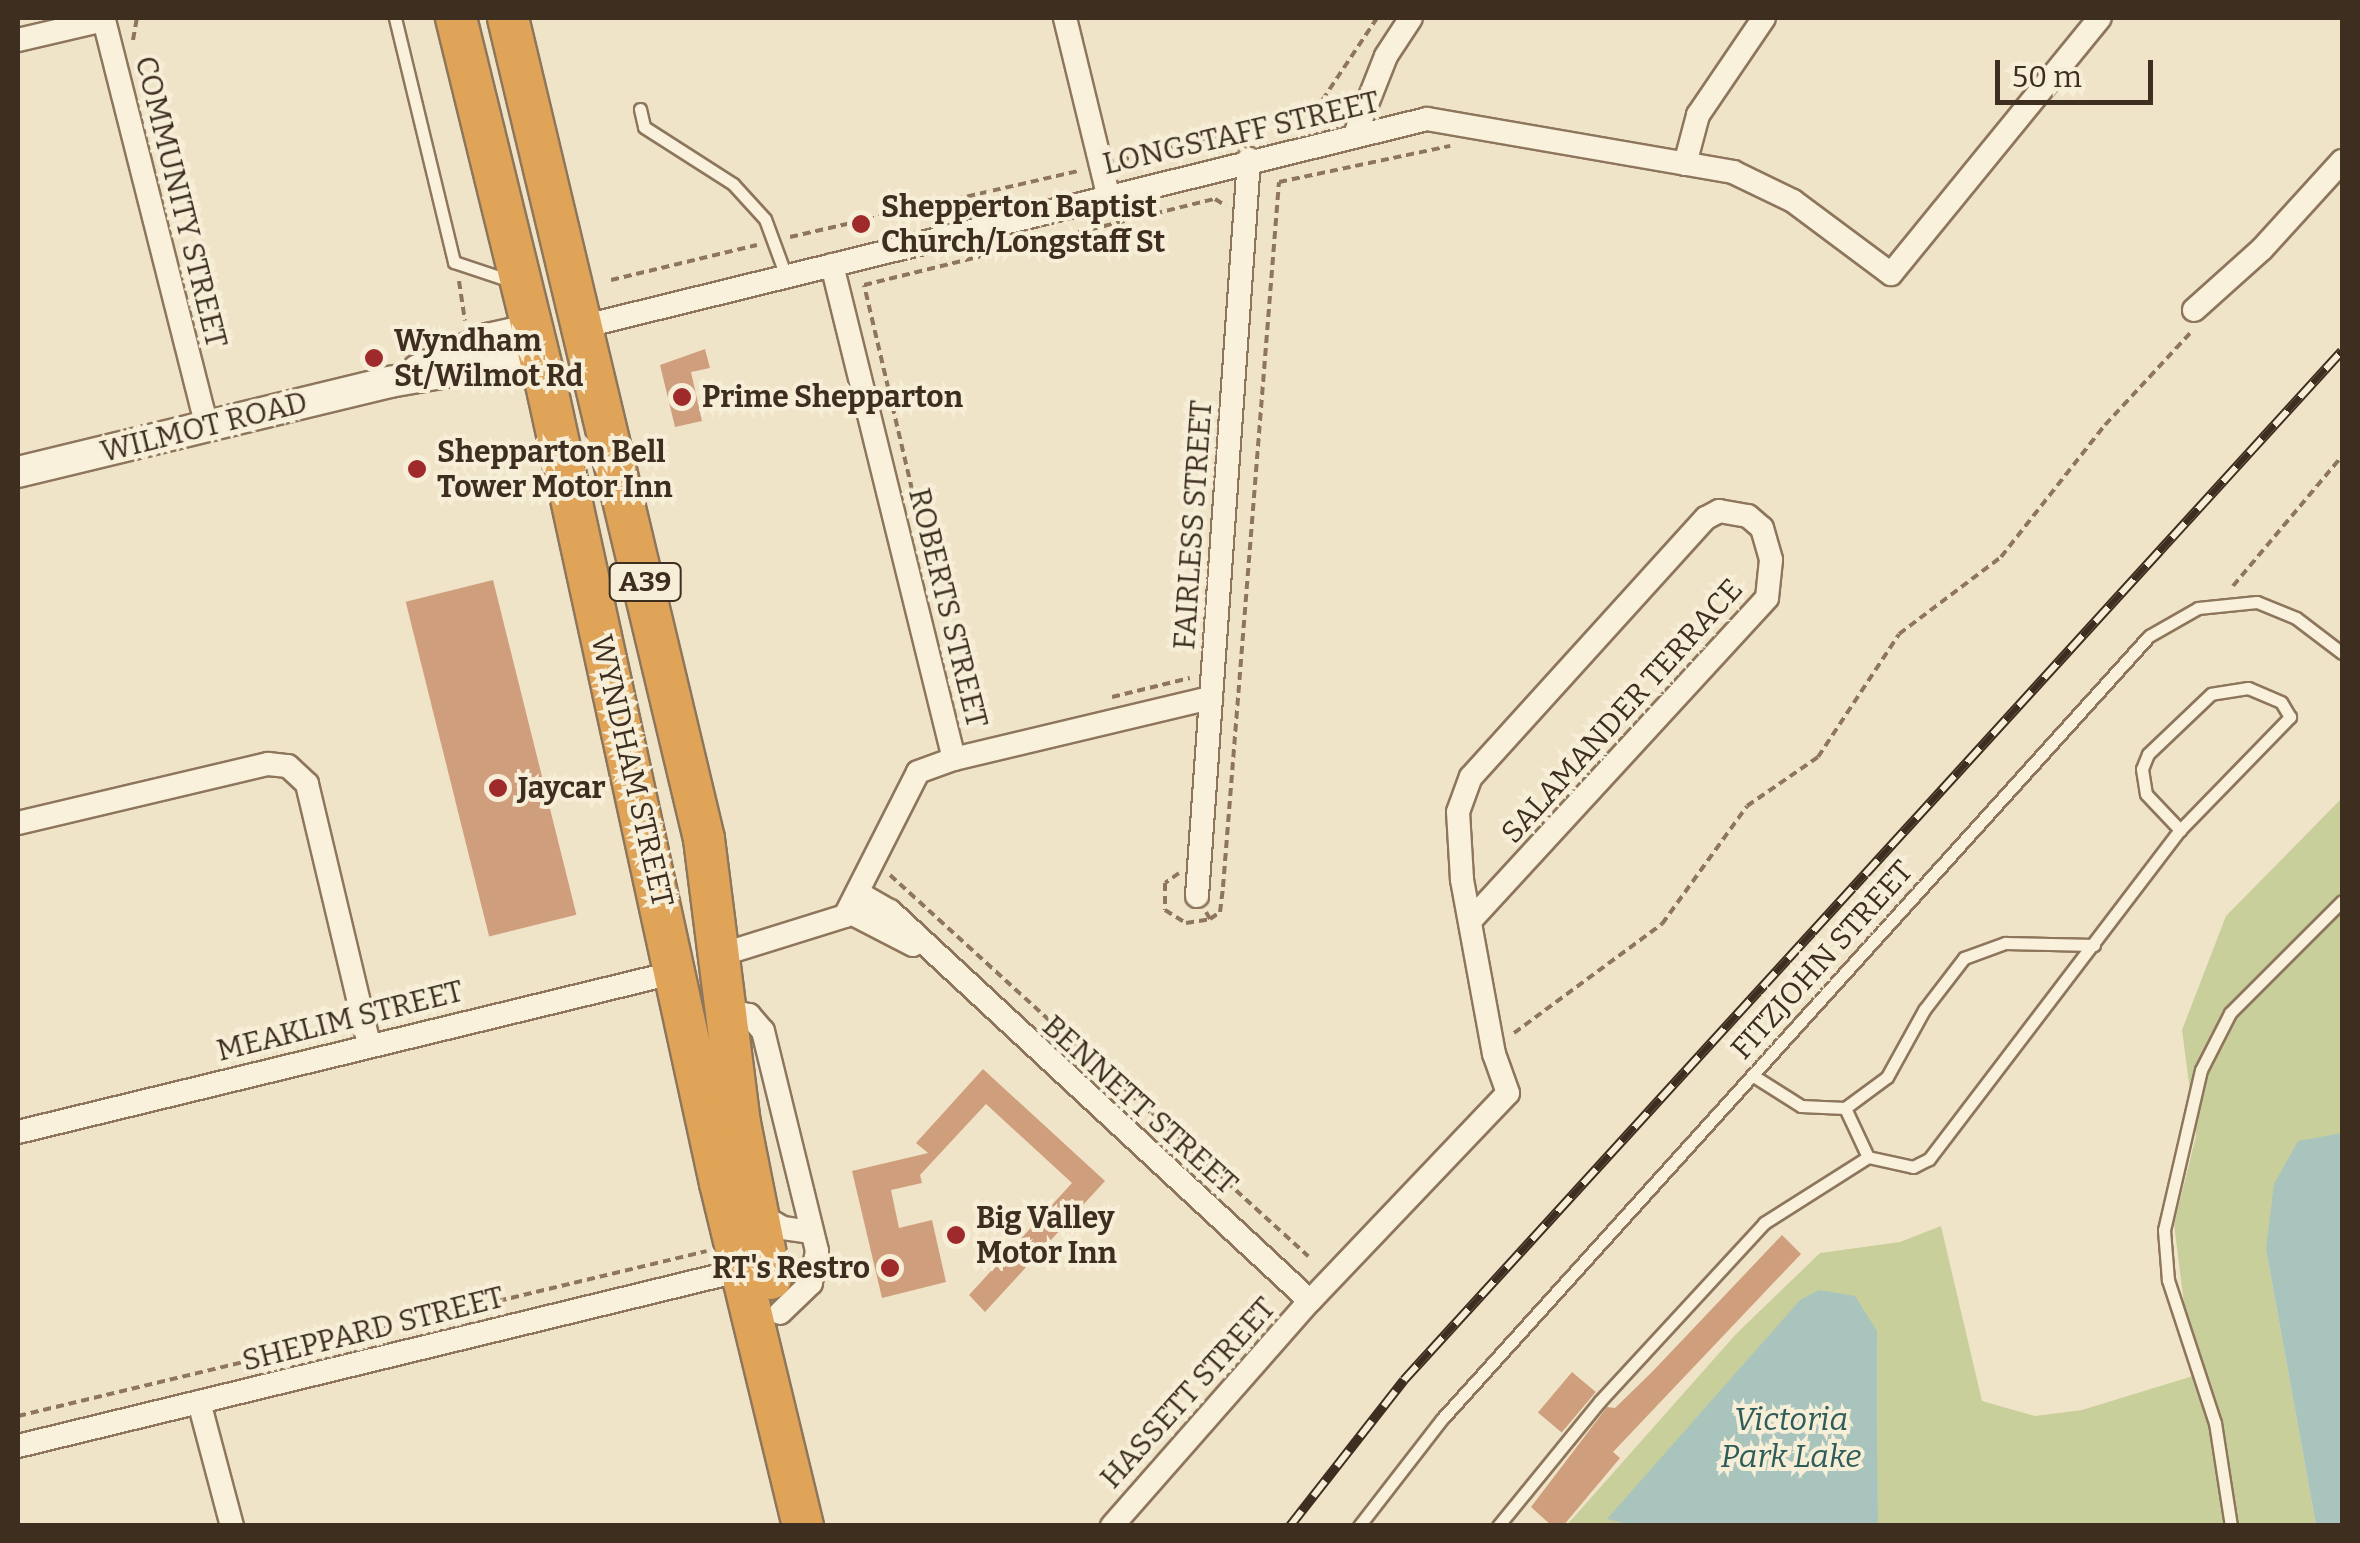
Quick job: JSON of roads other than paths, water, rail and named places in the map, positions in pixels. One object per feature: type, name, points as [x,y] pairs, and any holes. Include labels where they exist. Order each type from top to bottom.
[{"type":"highway","name":"WYNDHAM STREET","points":[[456,18],[536,343],[742,1270],[803,1526]]},
{"type":"highway","name":"WYNDHAM STREET","points":[[508,18],[585,326],[704,839],[725,1010],[758,1213],[832,1526]]},
{"type":"highway","points":[[536,343],[585,326]]},
{"type":"highway","points":[[677,972],[720,955]]},
{"type":"street","points":[[1065,18],[1108,196]]},
{"type":"street","points":[[1354,137],[1386,56],[1411,18]]},
{"type":"street","points":[[1686,164],[1698,116],[1764,18]]},
{"type":"street","name":"LONGSTAFF STREET","points":[[585,326],[1250,159],[1427,119],[1733,172],[1793,201],[1891,274],[2100,18]]},
{"type":"street","name":"COMMUNITY STREET","points":[[18,40],[104,20],[206,426]]},
{"type":"street","name":"FAIRLESS STREET","points":[[1197,896],[1203,700],[1250,159]]},
{"type":"street","points":[[2194,310],[2262,249],[2342,161]]},
{"type":"street","name":"ROBERTS STREET","points":[[832,265],[954,759],[918,772],[854,903]]},
{"type":"street","name":"WILMOT ROAD","points":[[390,382],[448,356],[536,343]]},
{"type":"street","name":"WILMOT ROAD","points":[[18,472],[536,343]]},
{"type":"street","name":"SALAMANDER TERRACE","points":[[1732,512],[1762,528],[1774,578],[1767,598],[1473,918],[1462,879],[1458,812],[1471,777],[1706,518],[1732,512]]},
{"type":"street","points":[[954,759],[1203,700]]},
{"type":"street","points":[[18,824],[268,764],[288,766],[306,784],[369,1044]]},
{"type":"street","points":[[720,955],[828,925],[854,903]]},
{"type":"street","name":"BENNETT STREET","points":[[854,903],[890,911],[929,954],[1310,1301]]},
{"type":"street","name":"HASSETT STREET","points":[[1112,1526],[1310,1301],[1508,1093],[1494,1054],[1473,918]]},
{"type":"street","name":"MEAKLIM STREET","points":[[18,1132],[677,972]]},
{"type":"street","points":[[725,1010],[749,1015],[763,1032],[812,1232],[816,1273],[780,1313]]},
{"type":"street","points":[[758,1213],[783,1228],[812,1232]]},
{"type":"street","name":"SHEPPARD STREET","points":[[18,1446],[742,1270]]},
{"type":"street","points":[[199,1402],[232,1526]]},
{"type":"lane","points":[[395,18],[454,262],[520,284]]},
{"type":"lane","points":[[640,109],[644,128],[733,184],[765,219],[786,276]]},
{"type":"lane","name":"FITZJOHN STREET","points":[[1360,1526],[1442,1419],[2149,636],[2180,615],[2218,604],[2257,602],[2277,610],[2342,652]]},
{"type":"lane","points":[[1498,1526],[1600,1401],[1764,1223],[1868,1157],[1913,1168],[1929,1159],[2180,830],[2290,717],[2281,702],[2248,688],[2211,694],[2148,754],[2142,768],[2146,794],[2180,830]]},
{"type":"lane","points":[[2230,1526],[2215,1422],[2168,1280],[2164,1230],[2201,1070],[2230,1012],[2265,971],[2342,902]]},
{"type":"lane","points":[[1752,1074],[1802,1106],[1845,1108],[1887,1077],[1944,980],[1964,958],[2005,943],[2094,945]]},
{"type":"lane","points":[[1845,1108],[1868,1157]]},
{"type":"water","points":[[2342,1133],[2342,1525],[2316,1525],[2266,1249],[2274,1184],[2298,1141]]},
{"type":"water","name":"Victoria Park Lake","points":[[1819,1290],[1855,1296],[1877,1331],[1878,1525],[1637,1526],[1607,1519],[1800,1300]]},
{"type":"railway","points":[[1290,1526],[1404,1380],[2342,351]]},
{"type":"place","name":"Shepperton Baptist Church/Longstaff St","points":[[861,224]]},
{"type":"place","name":"Wyndham St/Wilmot Rd","points":[[374,358]]},
{"type":"place","name":"Prime Shepparton","points":[[682,397]]},
{"type":"place","name":"Shepparton Bell Tower Motor Inn","points":[[417,469]]},
{"type":"place","name":"Jaycar","points":[[498,788]]},
{"type":"place","name":"Big Valley Motor Inn","points":[[956,1235]]},
{"type":"place","name":"RT's Restro","points":[[890,1268]]}]
